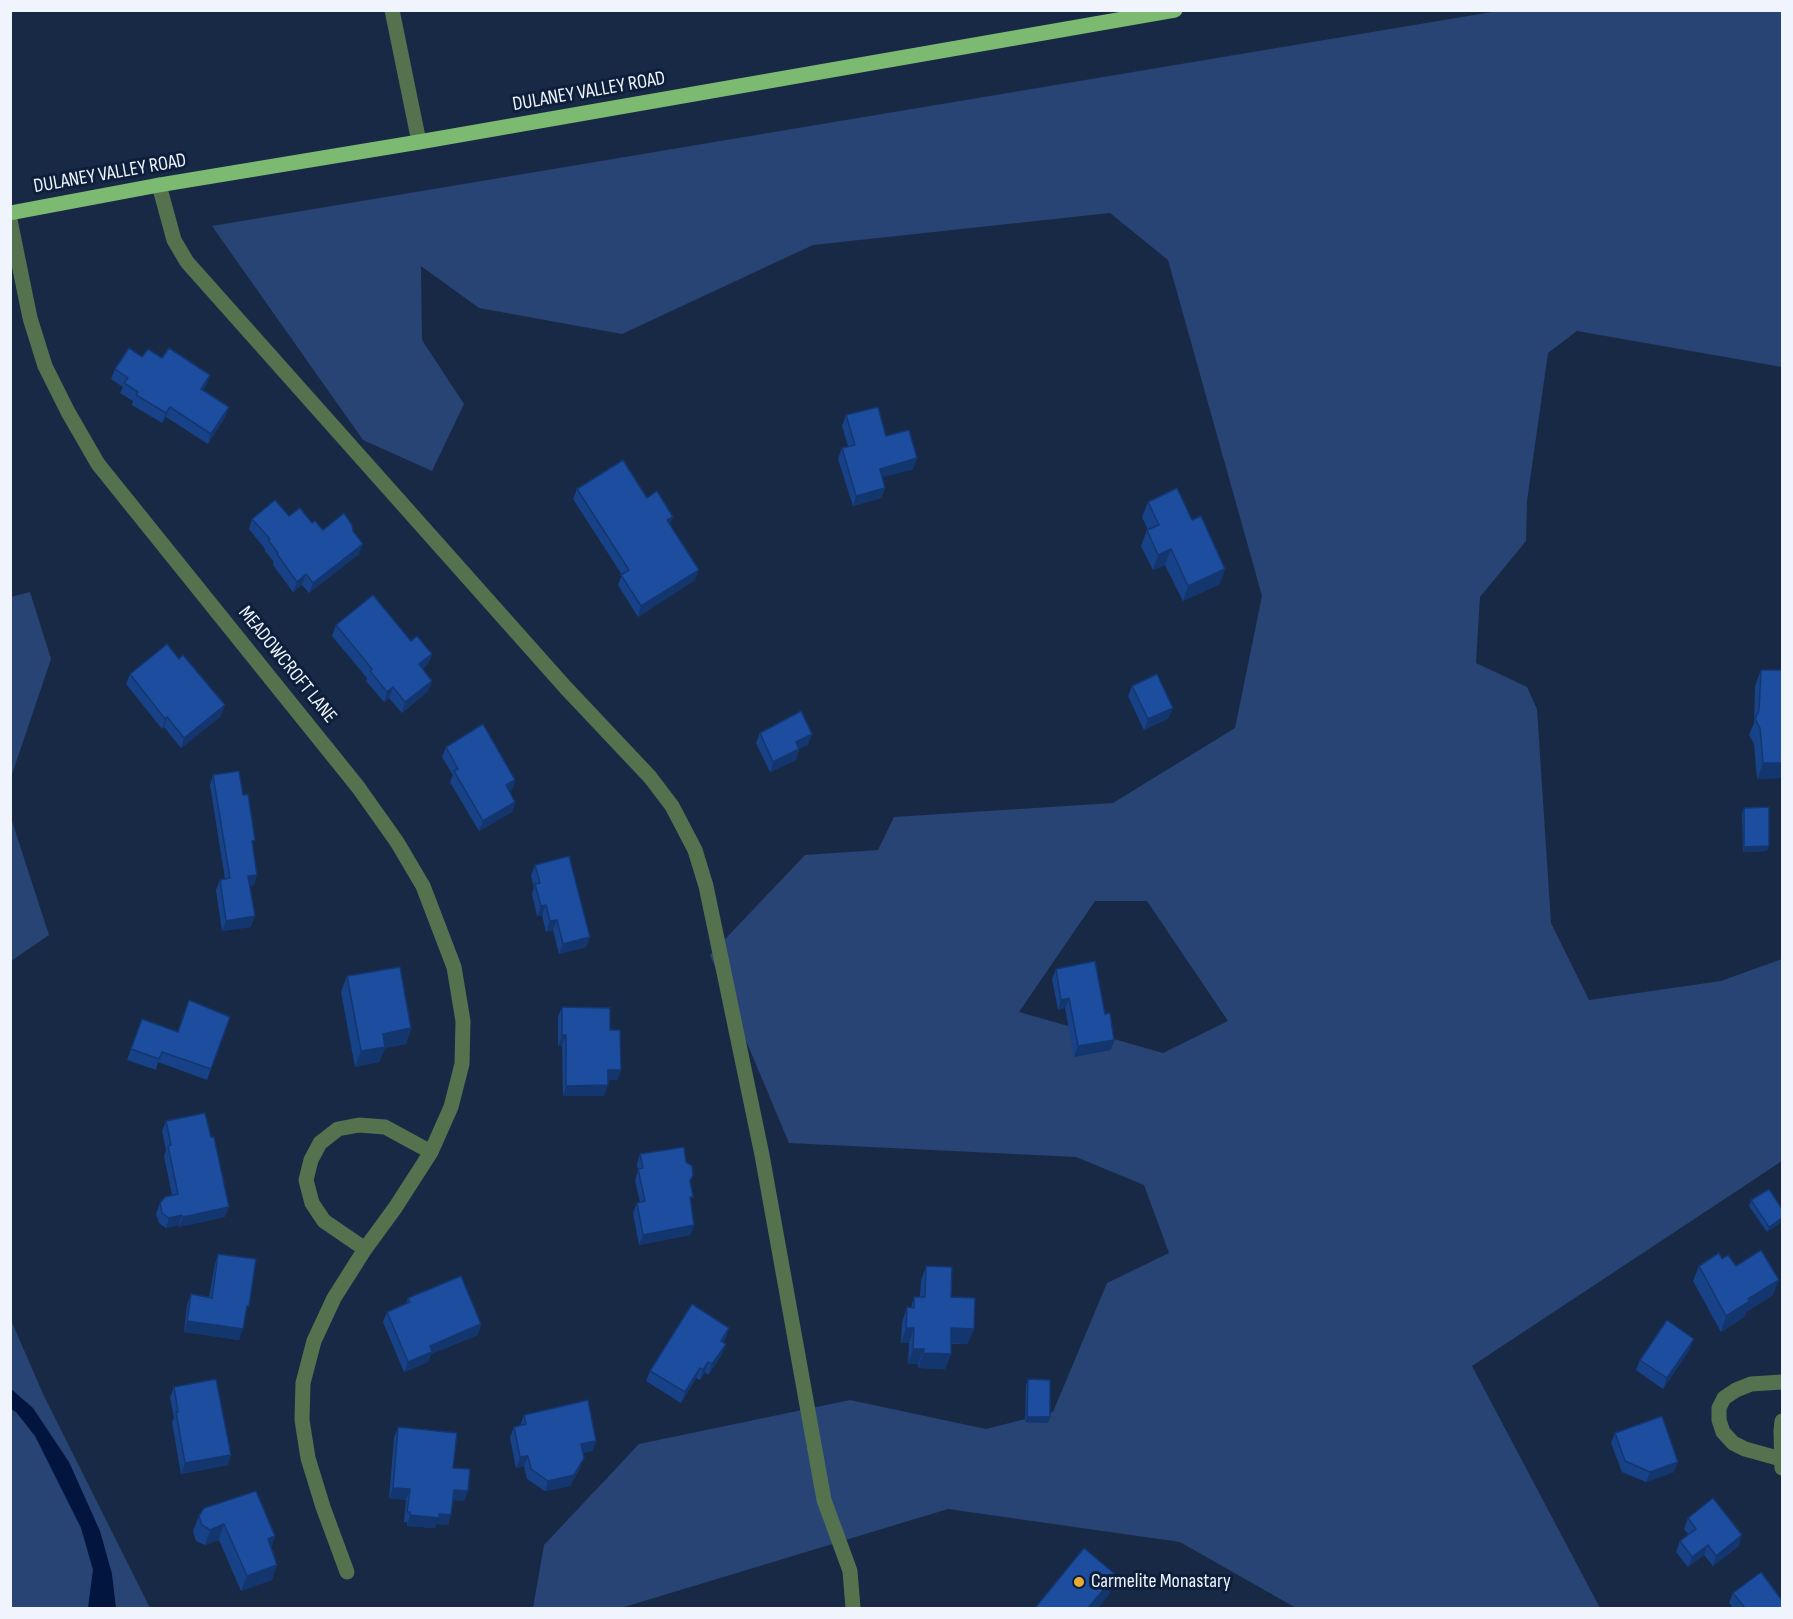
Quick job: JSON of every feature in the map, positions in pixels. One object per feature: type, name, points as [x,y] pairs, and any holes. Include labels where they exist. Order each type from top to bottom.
[{"type":"main road","name":"DULANEY VALLEY ROAD","points":[[10,213],[159,185],[1175,10]]},
{"type":"street","points":[[392,10],[419,142]]},
{"type":"street","points":[[159,185],[174,240],[187,262],[550,670],[650,777],[672,806],[695,850],[706,886],[762,1155],[824,1500],[850,1571],[853,1608]]},
{"type":"street","name":"MEADOWCROFT LANE","points":[[10,220],[30,318],[45,366],[98,464],[358,787],[397,842],[423,886],[454,967],[463,1021],[462,1064],[450,1107],[430,1152],[396,1208],[365,1249],[334,1298],[314,1341],[303,1383],[302,1420],[308,1458],[347,1572]]},
{"type":"street","points":[[365,1249],[324,1221],[312,1203],[306,1180],[311,1160],[320,1143],[338,1129],[359,1125],[385,1127],[430,1152]]},
{"type":"street","points":[[1782,1382],[1751,1384],[1736,1390],[1724,1398],[1719,1408],[1719,1420],[1723,1432],[1733,1443],[1782,1464],[1782,1422]]},
{"type":"shaded area","points":[[1498,11],[1782,11],[1782,367],[1577,331],[1548,353],[1527,501],[1526,541],[1480,597],[1476,663],[1527,687],[1537,709],[1551,923],[1589,1000],[1721,981],[1782,959],[1782,1161],[1472,1366],[1600,1608],[1296,1608],[1180,1542],[948,1509],[621,1608],[533,1608],[544,1545],[639,1444],[850,1400],[986,1429],[1053,1412],[1107,1283],[1169,1253],[1144,1185],[1076,1157],[789,1143],[710,955],[805,855],[878,850],[894,817],[1113,803],[1235,728],[1262,596],[1168,260],[1110,213],[813,245],[622,334],[479,308],[421,266],[422,340],[464,404],[432,471],[363,440],[212,226]],"holes":[[[1095,901],[1147,901],[1228,1021],[1163,1053],[1019,1012]]]},
{"type":"shaded area","points":[[30,592],[51,659],[11,777],[11,597]]},
{"type":"shaded area","points":[[10,815],[49,935],[11,961],[10,961]]},
{"type":"shaded area","points":[[10,1318],[44,1396],[150,1608],[11,1608]]},
{"type":"shaded area","points":[[10,1388],[33,1408],[69,1462],[100,1531],[112,1574],[116,1608],[88,1608],[93,1570],[81,1528],[35,1436],[11,1409]]},
{"type":"building","points":[[129,348],[142,357],[148,349],[162,358],[169,348],[210,375],[201,389],[229,407],[211,434],[170,407],[166,413],[136,395],[138,392],[124,383],[128,378],[115,369]]},
{"type":"building","points":[[878,407],[886,436],[909,430],[917,458],[880,469],[885,488],[856,496],[842,448],[855,445],[846,415]]},
{"type":"building","points":[[623,460],[647,498],[657,491],[673,517],[667,520],[699,570],[641,606],[621,575],[629,570],[577,489]]},
{"type":"building","points":[[1177,488],[1192,520],[1201,516],[1225,569],[1188,586],[1171,549],[1158,555],[1147,530],[1159,525],[1148,502]]},
{"type":"building","points":[[275,500],[289,516],[300,508],[312,523],[315,521],[323,530],[344,513],[363,544],[313,583],[306,574],[297,582],[268,540],[270,539],[252,519]]},
{"type":"building","points":[[373,595],[411,641],[417,636],[432,654],[419,664],[432,681],[405,702],[393,687],[387,692],[370,671],[372,669],[336,625]]},
{"type":"building","points":[[167,644],[179,659],[183,655],[225,705],[184,738],[167,717],[165,719],[130,674]]},
{"type":"building","points":[[1761,670],[1782,670],[1782,763],[1763,763],[1760,728],[1755,719],[1759,710]]},
{"type":"building","points":[[1157,674],[1173,708],[1148,719],[1132,686]]},
{"type":"building","points":[[801,711],[812,734],[796,742],[799,749],[773,762],[760,733]]},
{"type":"building","points":[[483,724],[515,780],[506,785],[515,802],[483,821],[454,771],[458,769],[446,747]]},
{"type":"building","points":[[239,771],[243,795],[248,794],[255,840],[252,841],[257,875],[248,876],[255,916],[226,921],[220,880],[230,878],[213,775]]},
{"type":"building","points":[[1769,807],[1769,846],[1744,847],[1744,808]]},
{"type":"building","points":[[569,856],[590,937],[563,944],[557,920],[550,921],[546,905],[541,906],[535,884],[540,883],[535,865]]},
{"type":"building","points":[[1095,961],[1105,1014],[1110,1013],[1114,1040],[1078,1046],[1069,998],[1061,1000],[1056,969]]},
{"type":"building","points":[[400,967],[411,1028],[383,1034],[385,1047],[361,1051],[347,976]]},
{"type":"building","points":[[189,1000],[230,1017],[211,1069],[162,1052],[159,1059],[131,1049],[142,1019],[178,1032]]},
{"type":"building","points":[[562,1007],[610,1008],[610,1030],[620,1030],[621,1070],[608,1070],[608,1085],[566,1086],[566,1035],[562,1035]]},
{"type":"building","points":[[205,1113],[211,1137],[214,1137],[229,1207],[169,1218],[162,1213],[160,1203],[165,1197],[178,1194],[168,1146],[171,1145],[166,1121]]},
{"type":"building","points":[[684,1147],[686,1162],[692,1166],[693,1175],[690,1181],[693,1197],[690,1197],[694,1225],[643,1235],[637,1203],[645,1201],[638,1169],[643,1168],[640,1154]]},
{"type":"building","points":[[1769,1189],[1782,1209],[1782,1218],[1769,1227],[1751,1200]]},
{"type":"building","points":[[1761,1250],[1779,1280],[1726,1316],[1699,1266],[1719,1253],[1722,1259],[1728,1255],[1736,1266]]},
{"type":"building","points":[[218,1254],[256,1259],[243,1329],[187,1321],[191,1294],[212,1298]]},
{"type":"building","points":[[926,1266],[952,1267],[951,1297],[975,1298],[974,1329],[951,1328],[951,1354],[923,1353],[924,1349],[913,1349],[914,1328],[906,1328],[907,1307],[914,1308],[914,1297],[925,1297]]},
{"type":"building","points":[[461,1276],[481,1324],[430,1346],[432,1352],[408,1362],[387,1312],[410,1302],[408,1298]]},
{"type":"building","points":[[692,1304],[729,1328],[721,1341],[726,1344],[712,1364],[708,1362],[703,1370],[700,1368],[685,1392],[650,1371]]},
{"type":"building","points":[[1667,1320],[1694,1339],[1667,1378],[1640,1360]]},
{"type":"building","points":[[216,1379],[231,1455],[185,1463],[174,1387]]},
{"type":"building","points":[[1028,1379],[1050,1380],[1050,1417],[1027,1417]]},
{"type":"building","points":[[588,1400],[596,1441],[581,1444],[584,1458],[574,1475],[548,1481],[531,1469],[528,1456],[520,1457],[514,1427],[526,1424],[524,1415]]},
{"type":"building","points":[[1662,1416],[1678,1462],[1650,1472],[1625,1461],[1615,1433]]},
{"type":"building","points":[[398,1427],[457,1433],[453,1468],[470,1469],[468,1491],[454,1490],[451,1515],[439,1514],[439,1518],[410,1515],[410,1512],[407,1512],[410,1489],[393,1488]]},
{"type":"building","points":[[256,1491],[275,1536],[268,1539],[277,1565],[247,1576],[224,1524],[210,1530],[202,1525],[199,1516],[204,1508]]},
{"type":"building","points":[[1713,1498],[1742,1535],[1716,1556],[1708,1545],[1692,1557],[1680,1541],[1696,1529],[1688,1518]]},
{"type":"building","points":[[1084,1548],[1116,1575],[1088,1608],[1035,1608]]},
{"type":"building","points":[[1761,1572],[1781,1599],[1782,1597],[1782,1608],[1745,1608],[1733,1593]]},
{"type":"place","name":"Carmelite Monastary","points":[[1079,1582]]}]
